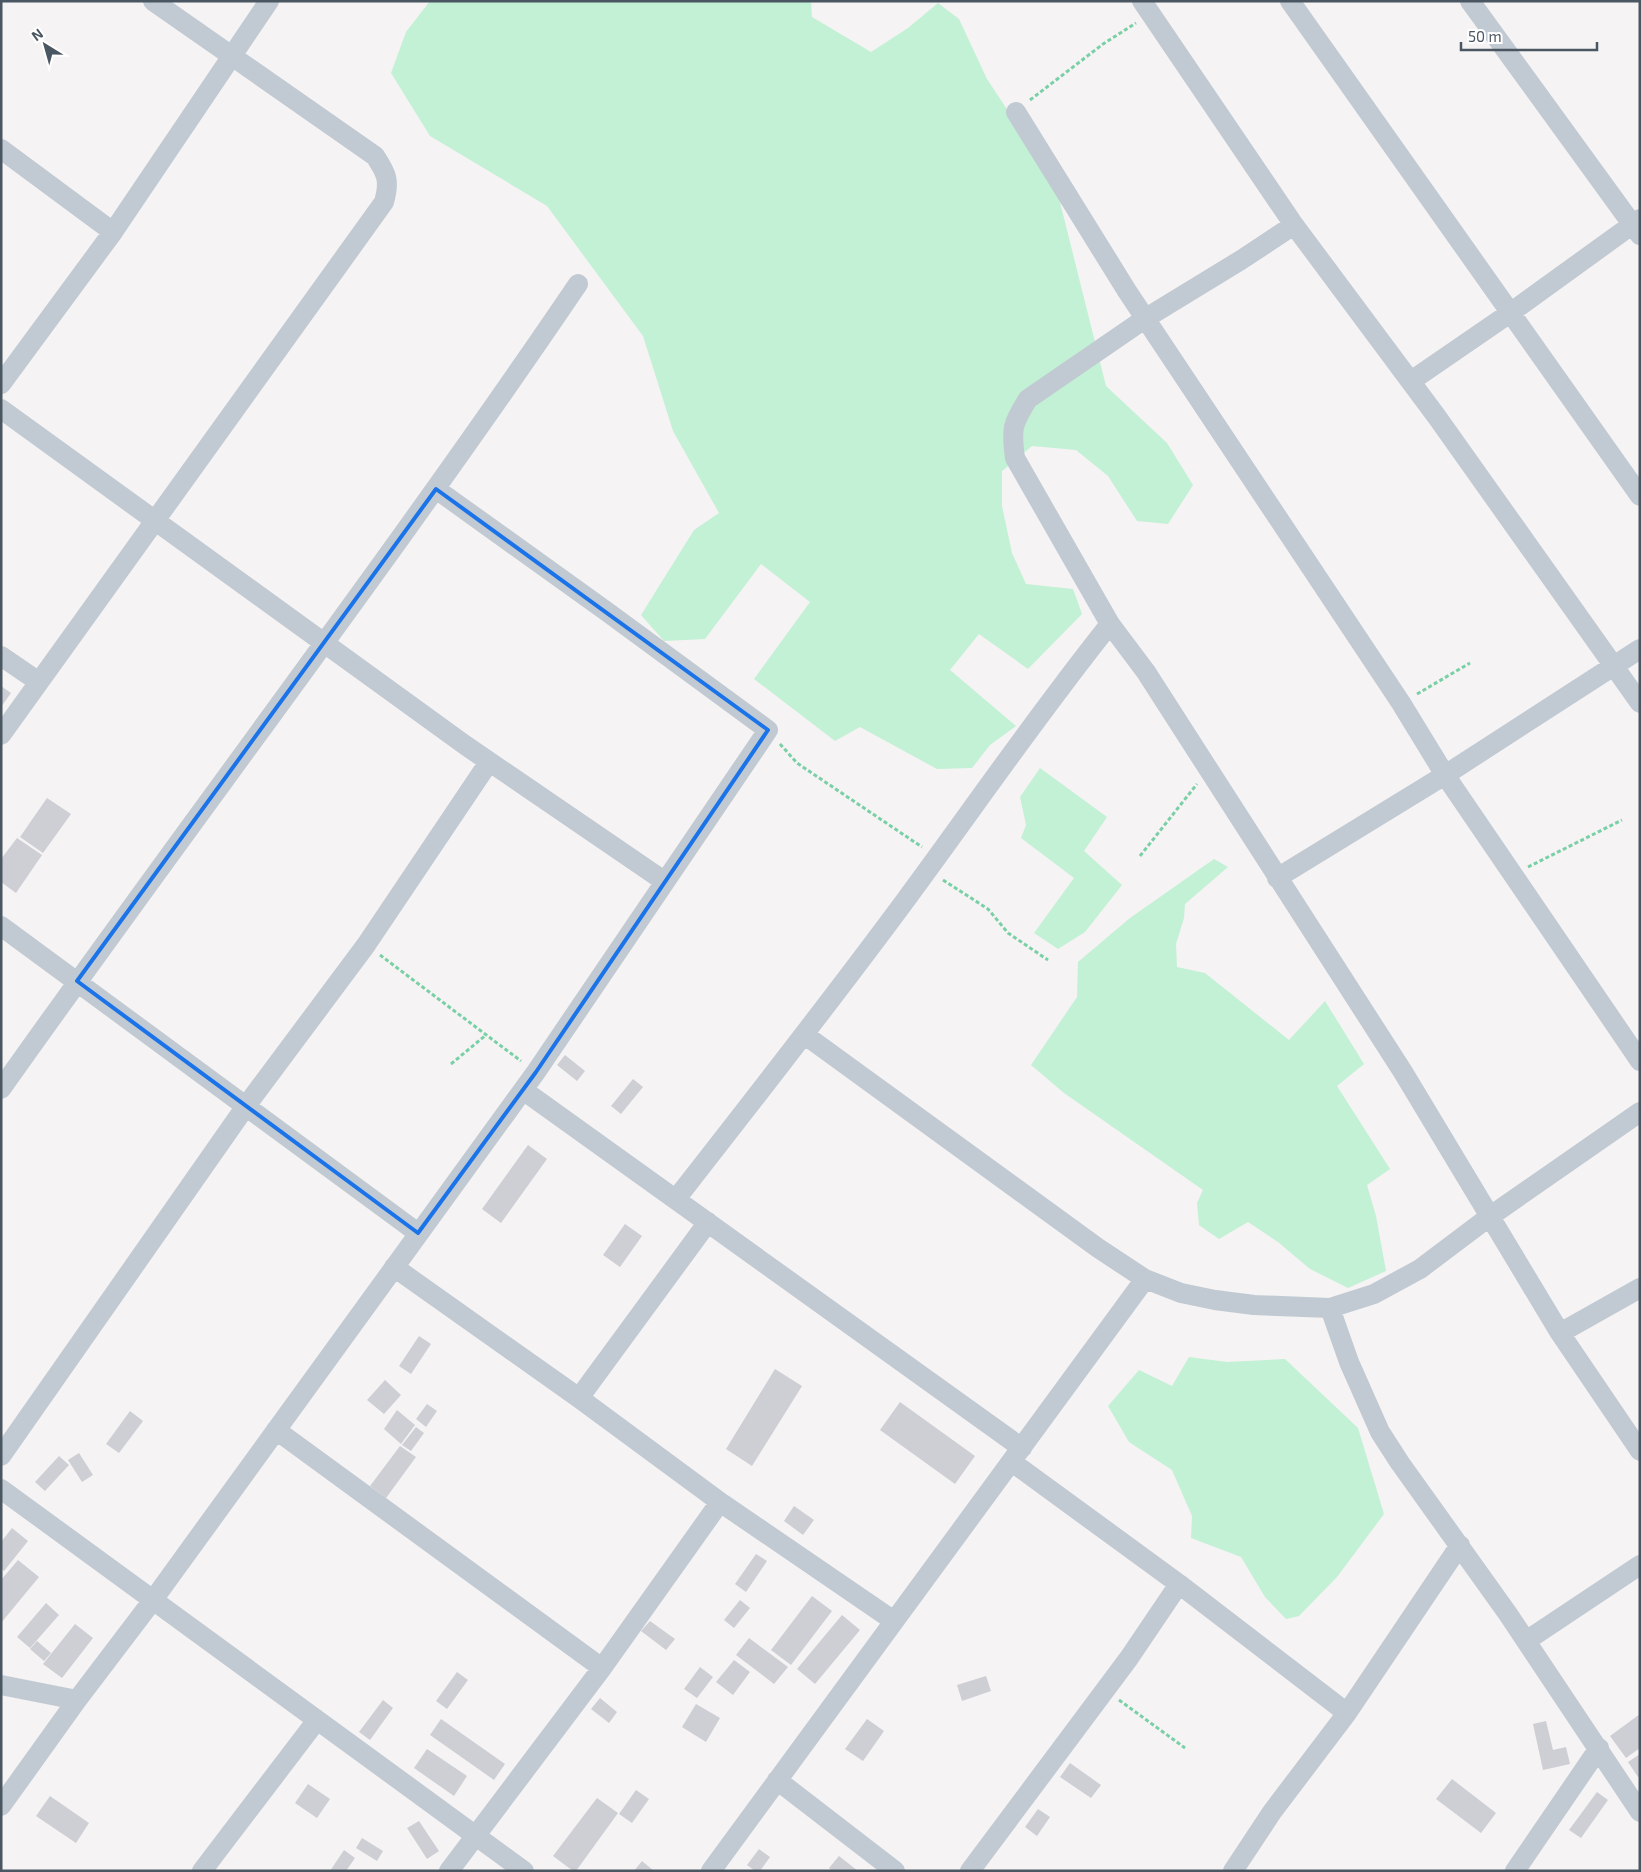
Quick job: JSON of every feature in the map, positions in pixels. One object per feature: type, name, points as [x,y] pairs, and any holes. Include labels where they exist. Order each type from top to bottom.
[{"type":"street","points":[[1,735],[384,202],[388,188],[386,171],[375,156],[153,1]]},
{"type":"street","points":[[1,384],[113,232],[233,56],[268,1]]},
{"type":"street","points":[[1290,1],[1640,496]]},
{"type":"street","points":[[1411,381],[1637,227],[1470,1]]},
{"type":"street","points":[[1145,8],[1294,225],[1411,381],[1640,702]]},
{"type":"street","points":[[1016,112],[1127,291],[1401,703],[1445,775],[1640,1061]]},
{"type":"street","points":[[1,149],[113,232]]},
{"type":"street","points":[[1294,225],[1146,318],[1028,400],[1016,418],[1012,435],[1015,458],[1110,624],[1146,672],[1403,1072],[1488,1217],[1560,1333],[1640,1452]]},
{"type":"street","points":[[1,1089],[323,643],[436,490],[578,284]]},
{"type":"street","points":[[1,409],[489,762],[664,881]]},
{"type":"street","points":[[1,1806],[536,1072],[768,730],[606,611],[436,490]]},
{"type":"street","points":[[676,1199],[805,1035],[1062,684],[1110,624]]},
{"type":"street","points":[[1277,878],[1445,775],[1640,649]]},
{"type":"street","points":[[1,656],[39,682]]},
{"type":"street","points":[[1,1456],[246,1106],[366,945],[489,762]]},
{"type":"street","points":[[1,926],[418,1233]]},
{"type":"street","points":[[805,1035],[1098,1248],[1145,1279],[1181,1293],[1254,1305],[1330,1308],[1374,1294],[1396,1284],[1441,1254],[1488,1217],[1640,1112]]},
{"type":"street","points":[[522,1090],[708,1222],[1017,1455],[1179,1584],[1347,1713]]},
{"type":"street","points":[[579,1398],[708,1222]]},
{"type":"street","points":[[394,1267],[579,1398],[720,1502],[894,1621]]},
{"type":"street","points":[[711,1871],[1145,1279]]},
{"type":"street","points":[[1560,1333],[1640,1288]]},
{"type":"street","points":[[1330,1308],[1349,1362],[1380,1432],[1599,1748],[1634,1791],[1640,1812]]},
{"type":"street","points":[[276,1430],[602,1668]]},
{"type":"street","points":[[1,1489],[524,1871]]},
{"type":"street","points":[[449,1871],[602,1668],[720,1502]]},
{"type":"street","points":[[1233,1871],[1272,1812],[1347,1713],[1460,1545]]},
{"type":"street","points":[[1526,1641],[1640,1565]]},
{"type":"street","points":[[970,1871],[1105,1690],[1179,1584]]},
{"type":"street","points":[[1,1685],[77,1700]]},
{"type":"street","points":[[202,1871],[317,1720]]},
{"type":"street","points":[[1515,1871],[1599,1748]]},
{"type":"street","points":[[777,1780],[895,1871]]},
{"type":"path","points":[[1016,112],[1103,44],[1145,8]]},
{"type":"path","points":[[1401,703],[1470,663]]},
{"type":"path","points":[[768,730],[797,763],[932,864],[988,909],[1008,933],[1048,960]]},
{"type":"path","points":[[1140,856],[1208,769]]},
{"type":"path","points":[[1512,875],[1622,820]]},
{"type":"path","points":[[366,945],[536,1072]]},
{"type":"path","points":[[451,1064],[486,1035]]},
{"type":"path","points":[[1105,1690],[1185,1748]]},
{"type":"highlighted area","points":[[436,489],[768,730],[536,1072],[418,1233],[77,981]]},
{"type":"green space","points":[[430,1],[811,1],[812,17],[871,52],[908,28],[938,3],[959,19],[987,79],[1055,182],[1106,386],[1167,443],[1193,485],[1168,524],[1137,521],[1108,476],[1076,450],[1032,446],[1002,471],[1002,506],[1012,553],[1026,584],[1073,589],[1082,614],[1028,669],[979,634],[950,670],[1016,726],[990,745],[972,768],[937,769],[860,727],[835,741],[754,679],[810,602],[761,564],[705,639],[664,641],[641,615],[694,530],[719,513],[673,431],[643,336],[547,206],[430,136],[391,73],[406,32]]},
{"type":"green space","points":[[1040,768],[1107,817],[1084,851],[1122,885],[1085,932],[1058,949],[1034,933],[1074,878],[1021,838],[1026,825],[1020,797]]},
{"type":"green space","points":[[1214,859],[1228,867],[1185,904],[1184,918],[1176,944],[1177,967],[1205,973],[1289,1040],[1325,1001],[1364,1064],[1337,1086],[1390,1169],[1367,1185],[1376,1216],[1386,1271],[1348,1288],[1310,1269],[1278,1242],[1248,1222],[1219,1239],[1199,1225],[1197,1203],[1203,1190],[1064,1093],[1031,1065],[1077,997],[1078,962],[1130,918]]},
{"type":"green space","points":[[1189,1357],[1227,1362],[1285,1359],[1358,1428],[1384,1514],[1337,1577],[1299,1616],[1286,1619],[1265,1597],[1241,1557],[1191,1538],[1192,1516],[1172,1470],[1129,1442],[1108,1406],[1139,1370],[1172,1386]]},
{"type":"building","points":[[1,686],[11,693],[1,707]]},
{"type":"building","points":[[47,798],[71,814],[43,853],[20,837]]},
{"type":"building","points":[[17,838],[42,855],[16,893],[1,882],[1,859]]},
{"type":"building","points":[[565,1055],[585,1071],[577,1081],[557,1065]]},
{"type":"building","points":[[633,1079],[643,1087],[621,1114],[611,1106]]},
{"type":"building","points":[[528,1145],[547,1159],[501,1223],[482,1209]]},
{"type":"building","points":[[625,1224],[642,1236],[620,1267],[603,1255]]},
{"type":"building","points":[[419,1336],[431,1344],[411,1374],[399,1366]]},
{"type":"building","points":[[775,1369],[802,1386],[752,1466],[726,1449]]},
{"type":"building","points":[[385,1380],[401,1395],[384,1414],[367,1400]]},
{"type":"building","points":[[900,1402],[975,1456],[955,1484],[880,1430]]},
{"type":"building","points":[[427,1404],[437,1411],[426,1427],[416,1419]]},
{"type":"building","points":[[397,1410],[415,1425],[401,1444],[384,1429]]},
{"type":"building","points":[[130,1411],[143,1421],[119,1453],[106,1444]]},
{"type":"building","points":[[416,1427],[424,1433],[411,1451],[402,1445]]},
{"type":"building","points":[[400,1446],[416,1457],[386,1498],[370,1486]]},
{"type":"building","points":[[79,1453],[93,1475],[82,1482],[68,1460]]},
{"type":"building","points":[[59,1456],[69,1465],[45,1491],[35,1482]]},
{"type":"building","points":[[794,1506],[814,1520],[803,1535],[784,1521]]},
{"type":"building","points":[[12,1528],[28,1541],[4,1571],[1,1568],[1,1542]]},
{"type":"building","points":[[756,1554],[767,1561],[746,1592],[735,1584]]},
{"type":"building","points":[[18,1560],[39,1577],[1,1623],[1,1580]]},
{"type":"building","points":[[812,1596],[832,1611],[791,1665],[771,1650]]},
{"type":"building","points":[[740,1600],[750,1608],[734,1628],[724,1620]]},
{"type":"building","points":[[46,1603],[59,1615],[30,1648],[17,1637]]},
{"type":"building","points":[[842,1615],[860,1630],[815,1684],[797,1669]]},
{"type":"building","points":[[650,1621],[675,1639],[666,1650],[641,1631]]},
{"type":"building","points":[[75,1624],[93,1638],[62,1678],[43,1664]]},
{"type":"building","points":[[749,1638],[788,1667],[774,1684],[736,1655]]},
{"type":"building","points":[[37,1641],[51,1653],[44,1661],[30,1649]]},
{"type":"building","points":[[734,1660],[750,1672],[733,1695],[716,1682]]},
{"type":"building","points":[[700,1667],[713,1677],[697,1698],[684,1689]]},
{"type":"building","points":[[457,1672],[468,1680],[447,1709],[436,1701]]},
{"type":"building","points":[[986,1676],[991,1691],[962,1701],[957,1685]]},
{"type":"building","points":[[600,1698],[617,1712],[609,1723],[591,1709]]},
{"type":"building","points":[[383,1700],[393,1708],[370,1740],[359,1732]]},
{"type":"building","points":[[696,1704],[720,1718],[706,1742],[682,1727]]},
{"type":"building","points":[[1640,1714],[1640,1748],[1626,1758],[1610,1736]]},
{"type":"building","points":[[441,1719],[505,1764],[494,1780],[430,1735]]},
{"type":"building","points":[[867,1719],[884,1731],[863,1761],[845,1749]]},
{"type":"building","points":[[1546,1721],[1553,1750],[1566,1747],[1570,1764],[1543,1770],[1533,1724]]},
{"type":"building","points":[[427,1749],[467,1776],[454,1796],[414,1768]]},
{"type":"building","points":[[1640,1754],[1640,1776],[1638,1777],[1628,1762]]},
{"type":"building","points":[[1070,1763],[1101,1785],[1091,1798],[1060,1777]]},
{"type":"building","points":[[1452,1779],[1496,1813],[1481,1833],[1436,1799]]},
{"type":"building","points":[[308,1784],[330,1799],[317,1818],[295,1803]]},
{"type":"building","points":[[636,1790],[649,1799],[632,1823],[619,1814]]},
{"type":"building","points":[[1597,1792],[1608,1800],[1581,1838],[1569,1830]]},
{"type":"building","points":[[50,1796],[89,1823],[76,1843],[36,1816]]},
{"type":"building","points":[[597,1798],[618,1813],[576,1871],[573,1871],[553,1856]]},
{"type":"building","points":[[1038,1809],[1050,1817],[1037,1836],[1025,1827]]},
{"type":"building","points":[[419,1821],[439,1851],[427,1859],[407,1828]]},
{"type":"building","points":[[362,1838],[383,1851],[377,1861],[356,1848]]},
{"type":"building","points":[[759,1849],[770,1857],[760,1871],[755,1871],[747,1865]]},
{"type":"building","points":[[344,1850],[355,1858],[346,1871],[330,1871]]},
{"type":"building","points":[[839,1856],[858,1871],[832,1871],[829,1868]]},
{"type":"building","points":[[642,1861],[654,1871],[634,1871]]}]
